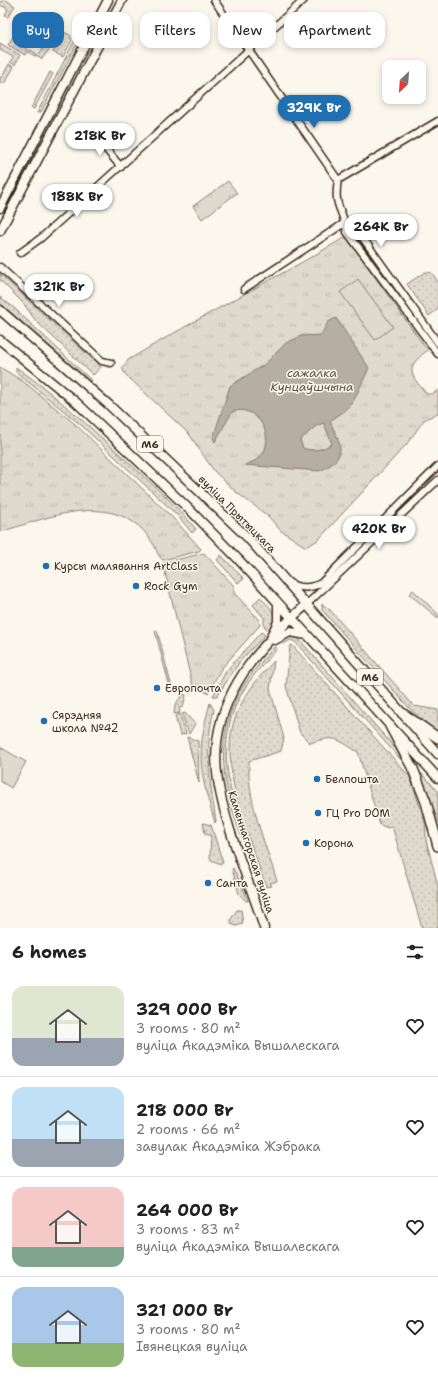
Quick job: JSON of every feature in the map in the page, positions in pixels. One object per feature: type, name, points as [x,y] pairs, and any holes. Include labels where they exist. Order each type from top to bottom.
[{"type":"highway","points":[[402,713],[438,738]]},
{"type":"highway","points":[[390,726],[414,769],[426,802],[438,846]]},
{"type":"main road","points":[[0,208],[108,0]]},
{"type":"main road","points":[[0,231],[122,0]]},
{"type":"main road","name":"вуліца Прытыцкага","points":[[0,310],[121,416],[243,533],[438,754]]},
{"type":"main road","name":"М6","points":[[0,340],[76,404],[174,494],[238,558],[438,778]]},
{"type":"main road","points":[[261,650],[277,626],[279,612],[278,603]]},
{"type":"main road","points":[[261,650],[306,605]]},
{"type":"main road","points":[[261,650],[285,634],[294,632],[308,635]]},
{"type":"main road","name":"Каменнагорская вуліца","points":[[261,650],[238,680],[226,704],[219,729],[216,764],[220,793],[228,822],[264,928]]},
{"type":"street","points":[[214,0],[338,180],[336,202],[346,222],[347,232],[438,354]]},
{"type":"street","points":[[20,253],[42,238],[304,0]]},
{"type":"street","points":[[338,180],[438,121]]},
{"type":"street","points":[[94,134],[121,167]]},
{"type":"street","points":[[244,289],[346,222]]},
{"type":"street","points":[[346,222],[355,227],[438,343]]},
{"type":"street","points":[[0,267],[102,361],[111,363]]},
{"type":"street","points":[[284,579],[300,587],[316,586],[438,466]]},
{"type":"street","points":[[306,605],[372,545],[438,480],[431,472]]},
{"type":"street","points":[[364,538],[372,545]]},
{"type":"green space","points":[[6,0],[15,6],[8,17],[5,15],[8,9],[0,5],[0,2]]},
{"type":"green space","points":[[64,32],[70,35],[72,40],[63,57],[53,52],[55,48],[64,48]]},
{"type":"green space","points":[[12,38],[12,47],[8,45]]},
{"type":"green space","points":[[0,43],[20,55],[15,65],[10,62],[13,57],[0,50]]},
{"type":"green space","points":[[72,46],[72,48],[75,48],[41,112],[37,113]]},
{"type":"green space","points":[[13,48],[28,49],[25,55]]},
{"type":"green space","points":[[43,48],[50,48],[42,59],[29,53],[30,50],[39,55]]},
{"type":"green space","points":[[9,64],[14,67],[4,84],[0,82],[0,77],[2,77]]},
{"type":"green space","points":[[50,72],[53,74],[34,109],[31,108]]},
{"type":"green space","points":[[228,181],[237,193],[202,219],[193,206]]},
{"type":"green space","points":[[344,238],[347,238],[425,347],[429,349],[416,361],[412,370],[416,380],[427,394],[432,394],[438,390],[438,413],[424,420],[406,445],[318,540],[306,547],[280,530],[268,516],[236,492],[214,471],[189,434],[126,375],[122,368],[128,360],[155,344]]},
{"type":"green space","points":[[425,272],[432,273],[438,282],[438,309],[429,316],[407,284]]},
{"type":"green space","points":[[0,274],[101,367],[93,375],[36,321],[23,303],[0,280]]},
{"type":"green space","points":[[358,279],[393,327],[375,340],[340,292]]},
{"type":"green space","points":[[0,297],[13,307],[91,380],[89,382],[0,303]]},
{"type":"green space","points":[[0,367],[24,382],[75,424],[174,519],[201,549],[199,551],[163,560],[150,539],[139,526],[121,516],[104,511],[69,513],[0,532]]},
{"type":"green space","points":[[16,367],[59,400],[86,424],[180,511],[196,529],[192,533],[178,516],[81,425],[16,372]]},
{"type":"green space","points":[[204,553],[234,586],[234,593],[259,619],[260,625],[221,669],[208,693],[193,687],[163,564]]},
{"type":"green space","points":[[221,555],[244,579],[238,583],[217,560]]},
{"type":"green space","points":[[413,590],[438,614],[438,618],[409,594]]},
{"type":"green space","points":[[260,597],[273,612],[274,620],[269,631],[264,626],[264,618],[253,605]]},
{"type":"green space","points":[[322,604],[330,610],[414,706],[438,710],[438,734],[410,709],[322,610]]},
{"type":"green space","points":[[157,630],[172,688],[170,688],[155,631]]},
{"type":"green space","points":[[261,632],[265,635],[241,660],[217,696],[213,696],[226,671]]},
{"type":"green space","points":[[293,635],[297,637],[397,750],[402,761],[295,642],[291,640],[283,644],[280,642],[283,638]]},
{"type":"green space","points":[[292,645],[410,777],[425,822],[426,840],[438,886],[438,928],[422,928],[392,826],[388,828],[380,825],[358,752],[335,739],[325,739],[310,743],[300,733],[286,686],[290,646]]},
{"type":"green space","points":[[275,646],[277,649],[249,682],[237,703],[229,725],[227,767],[236,810],[251,854],[249,855],[233,813],[224,771],[226,729],[233,708],[243,686],[254,670]]},
{"type":"green space","points":[[274,661],[270,689],[284,738],[281,751],[249,761],[249,776],[254,807],[262,837],[277,881],[270,883],[272,886],[266,887],[237,800],[232,777],[230,754],[231,733],[237,713],[244,698]]},
{"type":"green space","points":[[183,694],[186,695],[183,707],[179,708],[180,713],[174,714],[175,705]]},
{"type":"green space","points":[[210,703],[214,710],[209,738],[209,766],[216,821],[215,823],[201,765],[202,743],[206,716]]},
{"type":"green space","points":[[185,713],[195,724],[189,734],[182,714]]},
{"type":"green space","points":[[180,714],[186,734],[180,735],[175,716]]},
{"type":"green space","points":[[187,737],[198,741],[199,783]]},
{"type":"green space","points":[[0,747],[26,762],[11,788],[0,781]]},
{"type":"green space","points":[[421,773],[438,791],[438,834]]},
{"type":"green space","points":[[203,823],[211,825],[223,863],[221,864],[211,860],[211,836],[205,834]]},
{"type":"green space","points":[[233,868],[248,901],[246,901],[239,894]]},
{"type":"green space","points":[[237,910],[241,910],[243,924],[236,926],[231,924],[231,919]]},
{"type":"water","name":"сажалка Кунцаўшчына","points":[[336,318],[369,368],[354,400],[346,410],[330,421],[339,444],[339,456],[329,466],[319,471],[245,465],[258,459],[265,450],[267,441],[266,432],[256,417],[249,412],[241,410],[232,412],[215,442],[213,438],[230,386],[265,364],[286,343],[301,336],[321,335],[328,322]],"holes":[[[324,423],[332,444],[322,449],[310,450],[303,448],[300,440],[316,426]]]},
{"type":"place","name":"Курсы малявання ArtClass","points":[[46,566]]},
{"type":"place","name":"Rock Gym","points":[[136,586]]},
{"type":"place","name":"Европочта","points":[[157,688]]},
{"type":"place","name":"Сярэдняя школа №42","points":[[44,721]]},
{"type":"place","name":"Белпошта","points":[[317,779]]},
{"type":"place","name":"ГЦ Pro DOM","points":[[318,813]]},
{"type":"place","name":"Корона","points":[[306,843]]},
{"type":"place","name":"Санта","points":[[208,883]]}]
